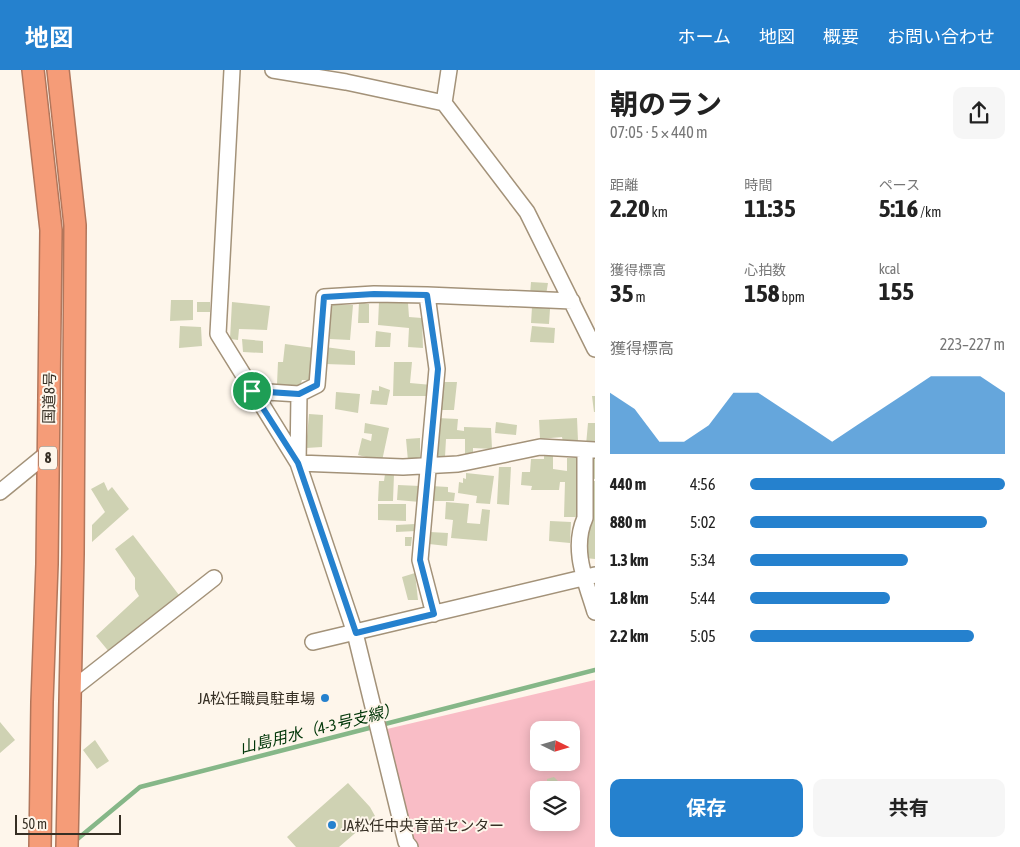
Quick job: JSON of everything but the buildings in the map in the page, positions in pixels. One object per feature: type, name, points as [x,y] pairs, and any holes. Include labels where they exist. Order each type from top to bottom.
[{"type":"highway","name":"国道8号","points":[[33,70],[51,230],[48,564],[42,702],[40,847]]},
{"type":"highway","name":"国道8号","points":[[58,70],[75,225],[73,554],[66,841]]},
{"type":"street","points":[[232,70],[218,334],[298,463],[356,633],[410,847]]},
{"type":"street","points":[[273,70],[346,82],[444,103],[527,212],[595,349]]},
{"type":"street","points":[[444,103],[449,70]]},
{"type":"street","points":[[252,391],[299,394],[317,385],[324,297],[374,294],[572,301]]},
{"type":"street","points":[[427,295],[438,369],[420,560],[434,614]]},
{"type":"street","points":[[298,463],[299,394]]},
{"type":"street","points":[[298,463],[366,466],[458,464],[540,448],[590,450],[585,518],[581,528],[579,561],[590,576],[595,612]]},
{"type":"street","points":[[0,492],[48,452]]},
{"type":"street","points":[[313,642],[434,614],[511,593],[590,576]]},
{"type":"street","points":[[70,692],[214,578]]},
{"type":"shaded area","points":[[595,680],[595,847],[416,847],[411,837],[387,729]]},
{"type":"waterway","name":"山島用水（4-3号支線）","points":[[75,841],[140,787],[595,670]]},
{"type":"place","name":"JA松任職員駐車場","points":[[325,698]]},
{"type":"place","name":"JA松任中央育苗センター","points":[[332,825]]},
{"type":"route","points":[[374,294],[427,295],[438,369],[420,560],[434,614],[356,633],[298,463],[252,391],[299,394],[317,385],[324,297],[374,294]]}]
